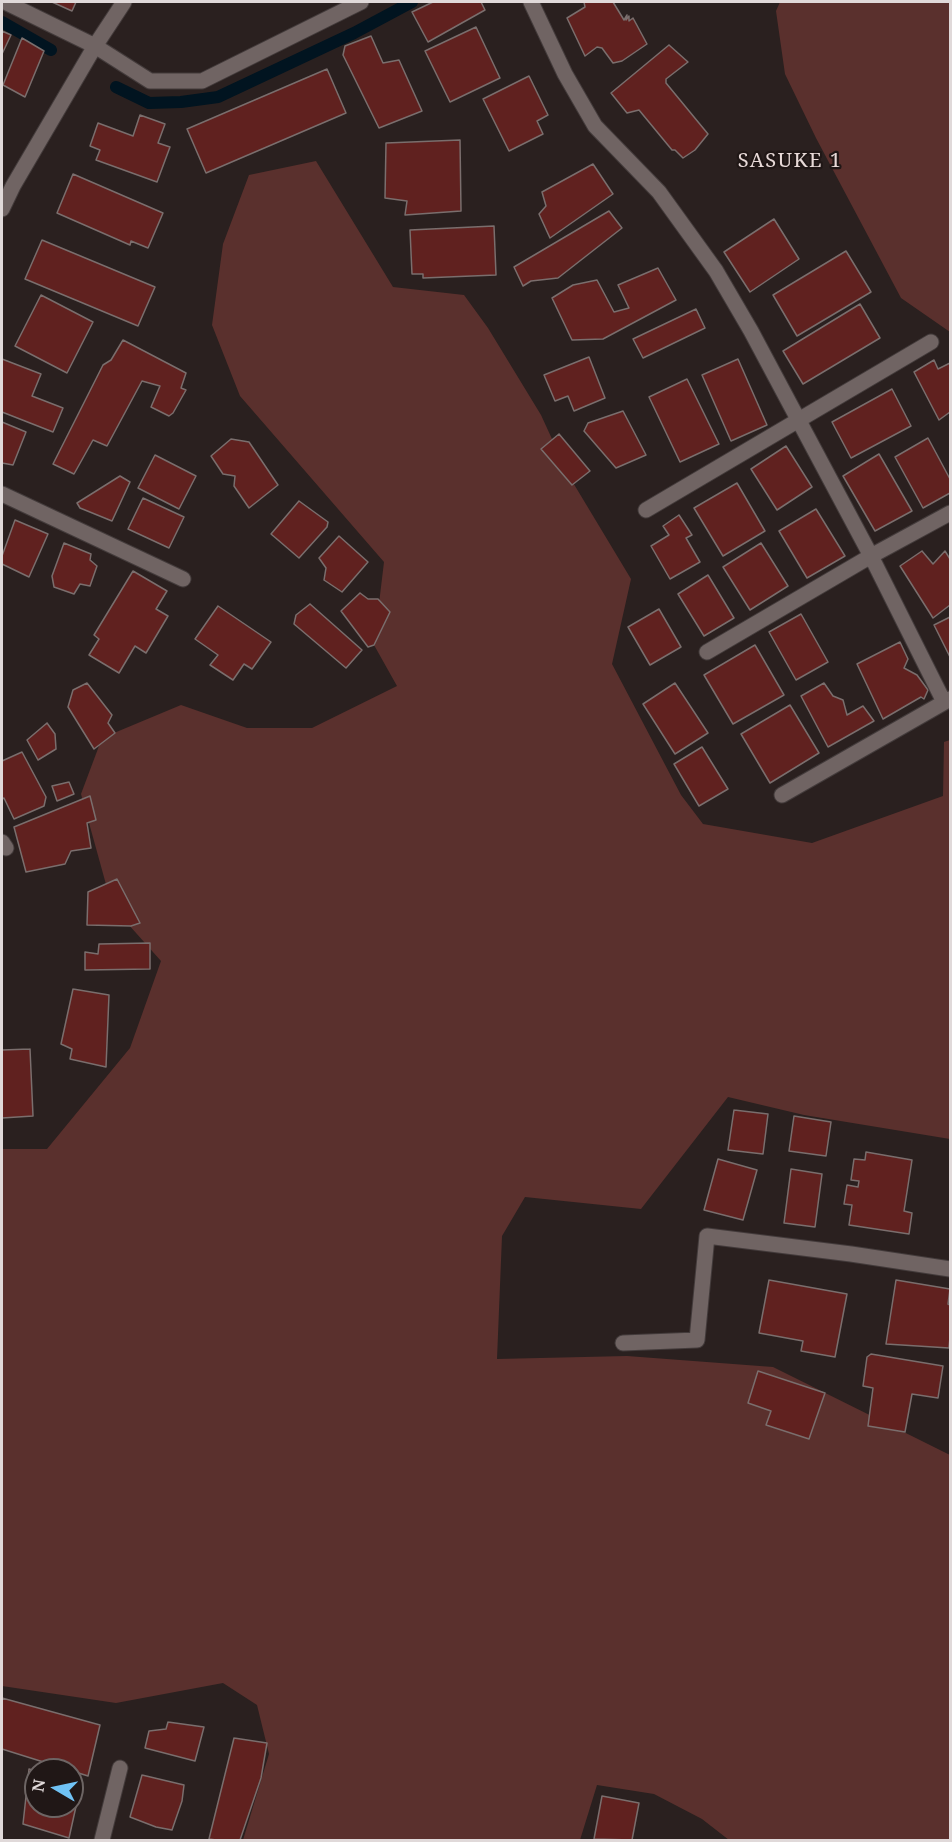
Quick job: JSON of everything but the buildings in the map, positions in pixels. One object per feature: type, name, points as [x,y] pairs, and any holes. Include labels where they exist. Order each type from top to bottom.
[{"type":"street","points":[[5,2],[95,46],[150,81],[202,81],[361,2]]},
{"type":"street","points":[[2,209],[7,184],[123,2]]},
{"type":"street","points":[[531,2],[565,74],[595,126],[659,192],[716,271],[947,700],[782,795]]},
{"type":"street","points":[[646,510],[931,342]]},
{"type":"street","points":[[2,494],[183,579]]},
{"type":"street","points":[[707,652],[871,556],[951,513]]},
{"type":"street","points":[[623,1343],[697,1340],[707,1236],[951,1269]]},
{"type":"street","points":[[102,1840],[120,1768]]},
{"type":"shaded area","points":[[780,2],[950,2],[950,332],[901,298],[816,138],[785,74],[776,11]]},
{"type":"shaded area","points":[[316,161],[393,287],[464,295],[488,328],[541,415],[569,476],[631,579],[612,664],[681,795],[703,824],[812,843],[943,796],[944,742],[950,740],[950,1139],[804,1115],[728,1097],[641,1209],[525,1197],[502,1236],[497,1359],[627,1356],[773,1367],[950,1455],[950,1840],[729,1840],[702,1819],[654,1794],[597,1785],[580,1840],[243,1840],[269,1754],[257,1705],[223,1683],[116,1703],[2,1686],[2,1149],[47,1149],[130,1048],[161,961],[112,906],[81,794],[102,738],[181,705],[247,728],[312,728],[397,686],[374,645],[384,562],[240,396],[212,325],[223,244],[249,175]]},
{"type":"waterway","points":[[116,87],[149,103],[218,97],[354,33],[412,2]]},
{"type":"waterway","points":[[2,22],[51,50]]},
{"type":"district","name":"SASUKE 1","points":[[790,161]]}]
